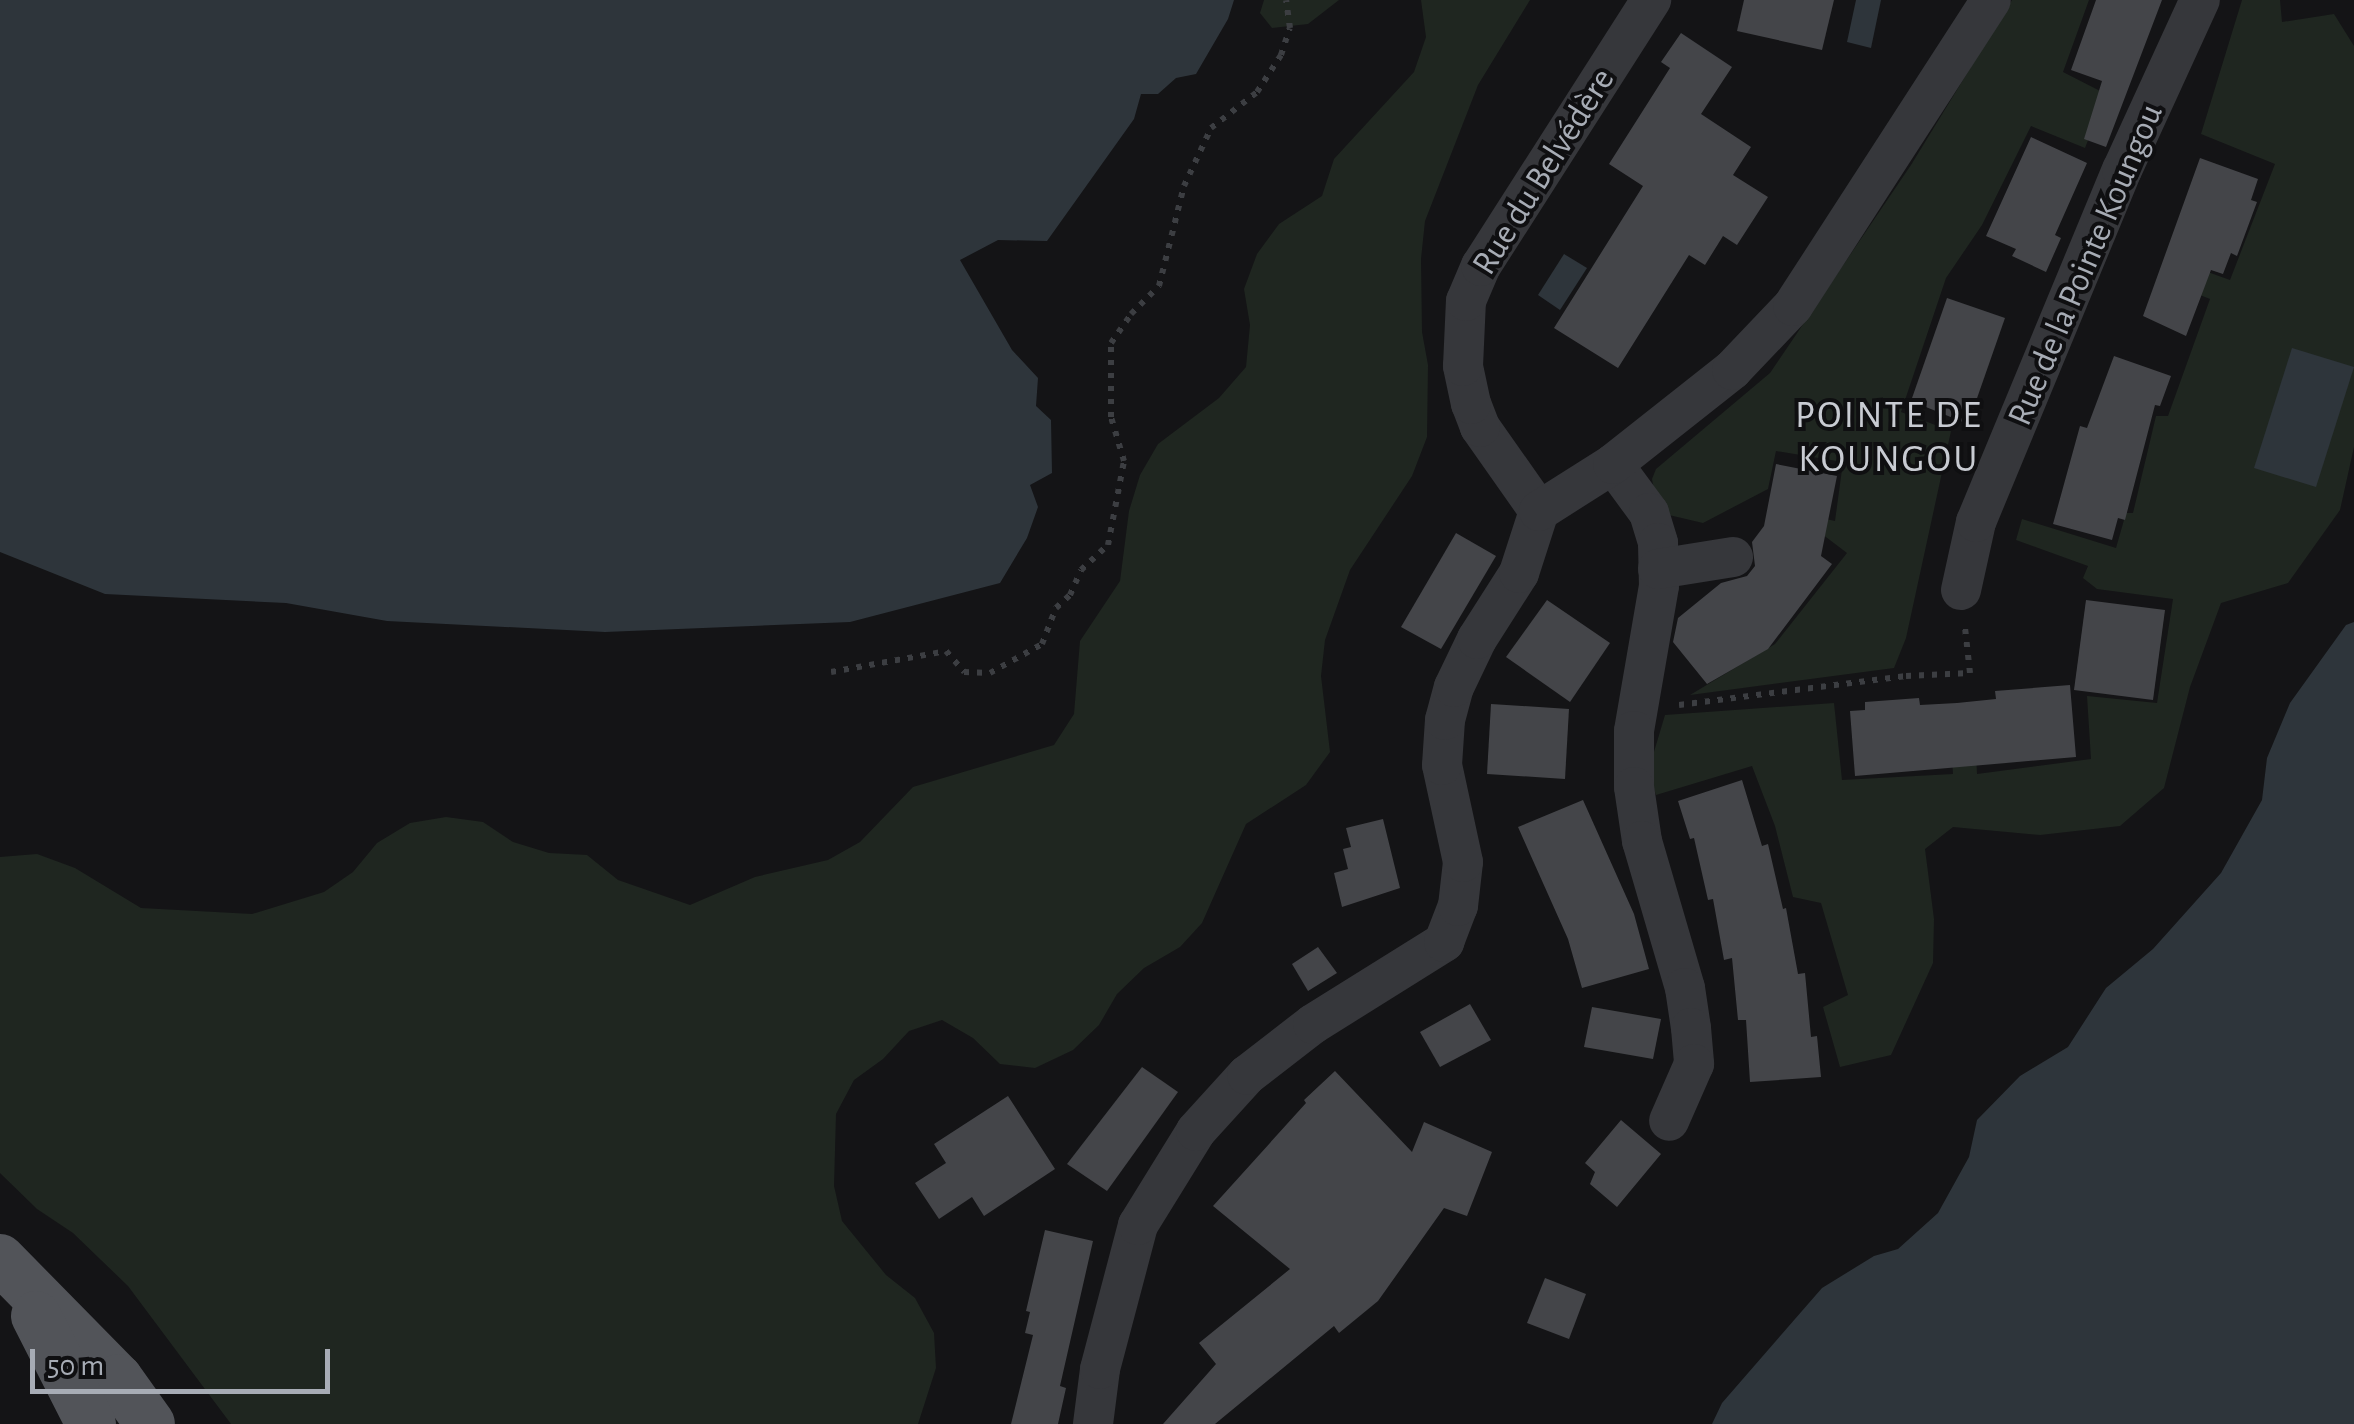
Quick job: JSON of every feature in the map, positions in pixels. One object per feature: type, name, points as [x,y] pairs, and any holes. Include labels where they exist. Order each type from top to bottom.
[{"type":"main road","points":[[8,1267],[91,1424]]},
{"type":"main road","points":[[8,1267],[118,1379],[150,1424]]},
{"type":"street","name":"Rue du Belvédère","points":[[1539,511],[1480,427],[1470,404],[1462,366],[1466,301],[1481,266],[1651,0]]},
{"type":"street","points":[[1093,1424],[1108,1337],[1138,1225],[1196,1131],[1246,1076],[1300,1034],[1444,942],[1458,906],[1463,862],[1442,765],[1445,720],[1454,687],[1478,639],[1519,574],[1539,511],[1612,464],[1732,370],[1793,306],[1991,0]]},
{"type":"street","name":"Rue de la Pointe Koungou","points":[[1961,590],[1976,522],[2122,170],[2200,0]]},
{"type":"street","points":[[1612,464],[1648,513],[1658,543],[1658,569],[1638,704],[1634,787],[1642,842],[1685,988],[1694,1064],[1669,1120]]},
{"type":"street","points":[[1658,569],[1734,557]]},
{"type":"path","points":[[830,672],[946,651],[964,672],[981,675],[1042,644],[1056,608],[1070,595],[1081,570],[1108,545],[1118,510],[1124,461],[1112,418],[1110,362],[1114,334],[1159,286],[1184,186],[1211,128],[1256,92],[1280,55],[1290,28],[1286,0]]},
{"type":"path","points":[[1638,704],[1659,708],[1906,676],[1970,673],[1961,590]]},
{"type":"shaded area","points":[[0,0],[1234,0],[1228,19],[1196,74],[1176,78],[1158,94],[1141,94],[1134,119],[1047,241],[998,240],[960,260],[1012,350],[1038,378],[1036,406],[1051,420],[1052,473],[1030,485],[1038,507],[1027,538],[1000,583],[850,622],[605,632],[387,621],[286,603],[105,594],[0,552]]},
{"type":"shaded area","points":[[1264,0],[1339,0],[1308,24],[1272,28],[1260,13]]},
{"type":"shaded area","points":[[1421,0],[1530,0],[1478,85],[1425,221],[1421,259],[1422,332],[1428,365],[1427,437],[1412,476],[1350,570],[1325,640],[1321,676],[1330,752],[1306,785],[1246,824],[1202,923],[1180,947],[1144,968],[1117,994],[1099,1025],[1073,1050],[1035,1068],[1000,1064],[973,1038],[942,1020],[909,1031],[883,1059],[854,1080],[836,1114],[834,1186],[842,1221],[886,1275],[915,1298],[934,1333],[936,1368],[918,1424],[231,1424],[128,1286],[73,1233],[37,1209],[0,1173],[0,857],[37,854],[75,868],[141,908],[252,914],[324,892],[353,872],[377,843],[410,823],[446,817],[483,822],[513,842],[549,853],[587,855],[618,880],[690,905],[755,877],[828,860],[860,842],[913,787],[1054,745],[1074,714],[1080,641],[1120,581],[1129,511],[1140,475],[1158,444],[1219,398],[1246,367],[1250,325],[1244,289],[1257,254],[1279,224],[1322,196],[1334,159],[1414,72],[1426,37]]},
{"type":"shaded area","points":[[1856,0],[1881,0],[1871,48],[1847,42]]},
{"type":"shaded area","points":[[2012,0],[2089,0],[2063,72],[2106,94],[2085,148],[2031,126],[1982,225],[1946,278],[1901,412],[1951,431],[1906,638],[1894,668],[1690,695],[1775,644],[1847,553],[1793,512],[1835,521],[1843,462],[1776,451],[1768,489],[1703,523],[1669,515],[1655,495],[1652,479],[1656,469],[1770,373],[1911,165]]},
{"type":"shaded area","points":[[2242,0],[2280,0],[2282,22],[2334,14],[2354,46],[2354,447],[2340,510],[2288,583],[2221,603],[2190,687],[2164,788],[2120,826],[2040,835],[1953,827],[1925,849],[1934,919],[1933,963],[1891,1055],[1840,1067],[1823,1007],[1848,995],[1821,903],[1793,897],[1775,826],[1752,766],[1656,795],[1648,772],[1665,715],[1834,703],[1842,780],[1953,774],[1949,709],[1974,708],[1977,774],[2091,759],[2087,696],[2157,703],[2173,599],[2097,589],[2083,578],[2088,566],[2016,540],[2022,519],[2116,548],[2126,513],[2133,513],[2156,416],[2168,416],[2210,299],[2162,280],[2169,258],[2230,280],[2275,164],[2201,134]]},
{"type":"shaded area","points":[[1564,254],[1587,268],[1560,310],[1538,295]]},
{"type":"shaded area","points":[[2292,348],[2354,367],[2316,487],[2254,468]]},
{"type":"shaded area","points":[[2354,622],[2354,1424],[1712,1424],[1722,1403],[1822,1288],[1874,1256],[1898,1249],[1938,1213],[1969,1157],[1977,1120],[2020,1076],[2068,1047],[2106,988],[2153,949],[2221,873],[2262,800],[2267,758],[2290,703],[2346,625]]},
{"type":"building","points":[[1744,0],[1834,0],[1822,50],[1737,31]]},
{"type":"building","points":[[2096,0],[2162,0],[2106,147],[2084,139],[2102,81],[2071,70]]},
{"type":"building","points":[[1681,33],[1732,67],[1701,114],[1751,147],[1733,175],[1768,197],[1737,245],[1723,236],[1705,265],[1689,255],[1618,368],[1554,328],[1643,186],[1609,164],[1670,68],[1661,62]]},
{"type":"building","points":[[2031,137],[2087,163],[2055,235],[2061,238],[2046,272],[2012,256],[2016,249],[1986,236]]},
{"type":"building","points":[[2200,158],[2258,179],[2251,200],[2257,202],[2237,256],[2231,253],[2223,274],[2211,270],[2186,336],[2143,316]]},
{"type":"building","points":[[1947,298],[2005,318],[1968,424],[1911,401]]},
{"type":"building","points":[[2114,356],[2171,376],[2160,406],[2155,405],[2125,520],[2118,518],[2112,540],[2053,524],[2080,426],[2087,428]]},
{"type":"building","points":[[1776,464],[1837,476],[1821,556],[1832,564],[1768,649],[1707,684],[1673,642],[1678,618],[1721,583],[1747,576],[1755,566],[1752,542],[1764,526]]},
{"type":"building","points":[[1456,533],[1496,556],[1441,649],[1401,627]]},
{"type":"building","points":[[1547,600],[1610,643],[1570,702],[1506,657]]},
{"type":"building","points":[[2086,600],[2165,610],[2153,700],[2074,690]]},
{"type":"building","points":[[2070,685],[2076,757],[1855,776],[1850,711],[1865,710],[1865,702],[1919,698],[1920,705],[1957,703],[1996,699],[1995,691]]},
{"type":"building","points":[[1491,704],[1569,709],[1565,779],[1487,774]]},
{"type":"building","points":[[1742,780],[1762,846],[1768,844],[1783,909],[1786,908],[1798,974],[1805,973],[1811,1037],[1817,1036],[1821,1077],[1750,1082],[1746,1020],[1738,1020],[1732,958],[1724,960],[1713,899],[1708,900],[1694,838],[1690,839],[1678,801]]},
{"type":"building","points":[[1583,800],[1634,914],[1649,969],[1582,988],[1568,939],[1518,827]]},
{"type":"building","points":[[1383,819],[1400,888],[1342,907],[1334,873],[1348,869],[1343,849],[1351,847],[1346,828]]},
{"type":"building","points":[[1318,947],[1337,973],[1308,991],[1292,964]]},
{"type":"building","points":[[1470,1004],[1491,1040],[1440,1067],[1420,1032]]},
{"type":"building","points":[[1592,1007],[1661,1019],[1653,1059],[1584,1047]]},
{"type":"building","points":[[1142,1067],[1178,1092],[1107,1191],[1067,1164]]},
{"type":"building","points":[[1335,1071],[1412,1152],[1424,1122],[1492,1152],[1467,1216],[1444,1208],[1378,1301],[1339,1333],[1334,1326],[1215,1424],[1163,1424],[1216,1364],[1199,1343],[1290,1269],[1213,1206],[1306,1103],[1304,1100]]},
{"type":"building","points":[[1008,1096],[1055,1169],[984,1216],[972,1197],[939,1219],[915,1183],[946,1163],[934,1144]]},
{"type":"building","points":[[1621,1120],[1661,1154],[1617,1207],[1590,1184],[1595,1172],[1585,1163]]},
{"type":"building","points":[[1045,1230],[1093,1241],[1060,1386],[1066,1388],[1058,1424],[1011,1424],[1033,1335],[1025,1333],[1030,1312],[1026,1311]]},
{"type":"building","points":[[1545,1278],[1586,1294],[1569,1339],[1527,1323]]},
{"type":"district","name":"POINTE DE KOUNGOU","points":[[1889,439]]}]
